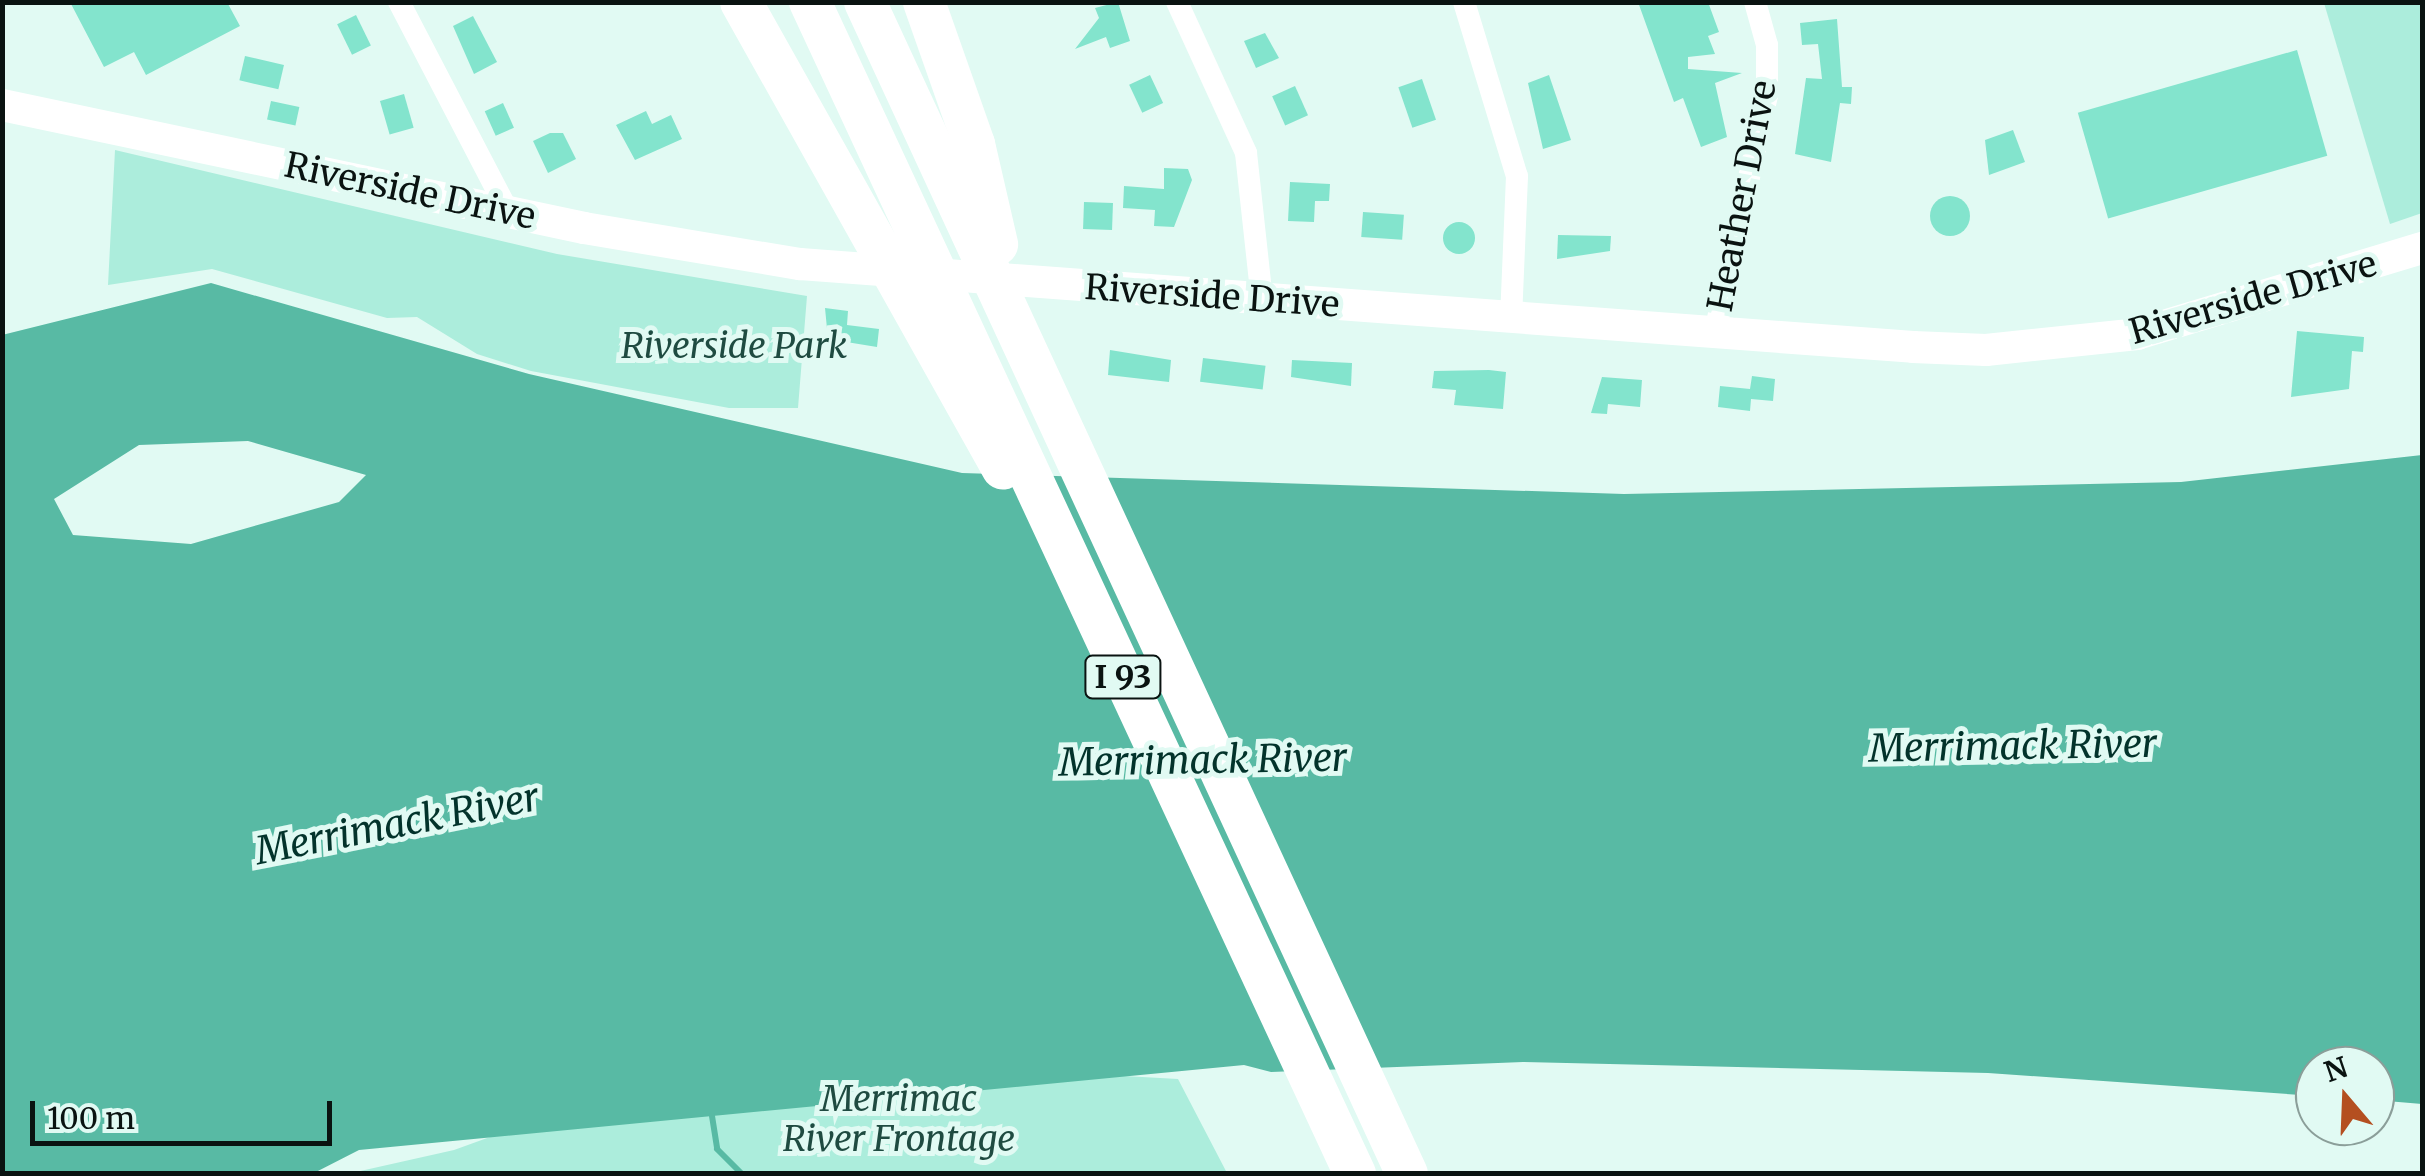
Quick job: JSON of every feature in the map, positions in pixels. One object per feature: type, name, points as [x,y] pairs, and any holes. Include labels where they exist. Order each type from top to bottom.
[{"type":"highway","points":[[741,2],[985,443],[1074,573]]},
{"type":"highway","name":"I 93","points":[[810,2],[1356,1174]]},
{"type":"highway","points":[[866,2],[956,151]]},
{"type":"highway","points":[[924,2],[956,151]]},
{"type":"highway","name":"I 93","points":[[956,151],[1016,327],[1407,1174]]},
{"type":"main road","name":"Riverside Drive","points":[[2,105],[508,211],[800,264],[1986,350],[2121,336],[2252,305],[2422,248]]},
{"type":"street","points":[[400,2],[508,211]]},
{"type":"street","points":[[1176,2],[1246,153],[1262,300]]},
{"type":"street","points":[[1464,2],[1517,176],[1511,317]]},
{"type":"street","name":"Heather Drive","points":[[1715,332],[1767,95],[1767,45],[1755,2]]},
{"type":"green space","points":[[2324,3],[2422,3],[2422,213],[2390,224]]},
{"type":"green space","name":"Riverside Park","points":[[115,150],[557,254],[807,296],[798,408],[729,408],[531,371],[477,354],[417,317],[387,318],[212,269],[108,285]]},
{"type":"green space","name":"Merrimac River Frontage","points":[[875,1062],[1178,1079],[1227,1173],[347,1174],[454,1150],[570,1108]]},
{"type":"water","name":"Merrimack River","points":[[211,283],[529,374],[962,473],[1624,494],[2181,482],[2422,455],[2422,1104],[2395,1102],[2395,1046],[2295,1046],[2295,1095],[1988,1073],[1523,1062],[1271,1072],[1244,1065],[359,1150],[314,1173],[3,1173],[2,335]],"holes":[[[248,441],[366,475],[339,502],[191,544],[73,535],[54,499],[139,445]]]},
{"type":"building","points":[[70,2],[227,2],[240,26],[146,75],[134,52],[104,67]]},
{"type":"building","points":[[1118,2],[1130,41],[1110,48],[1106,37],[1075,49],[1099,18],[1095,8]]},
{"type":"building","points":[[1638,2],[1708,2],[1719,32],[1708,36],[1715,54],[1688,57],[1688,69],[1742,73],[1715,83],[1727,137],[1701,147],[1683,98],[1674,102]]},
{"type":"building","points":[[356,15],[371,46],[352,55],[337,24]]},
{"type":"building","points":[[473,16],[497,62],[474,74],[453,26]]},
{"type":"building","points":[[1837,19],[1842,87],[1852,87],[1851,104],[1840,103],[1831,162],[1795,154],[1806,78],[1822,79],[1818,44],[1802,45],[1800,23]]},
{"type":"building","points":[[1265,33],[1279,58],[1256,68],[1244,41]]},
{"type":"building","points":[[2297,50],[2327,156],[2108,219],[2078,113]]},
{"type":"building","points":[[245,56],[284,65],[278,89],[239,80]]},
{"type":"building","points":[[1150,75],[1163,103],[1142,113],[1129,85]]},
{"type":"building","points":[[1549,75],[1571,140],[1543,149],[1528,83]]},
{"type":"building","points":[[1422,79],[1436,120],[1412,128],[1398,87]]},
{"type":"building","points":[[1295,86],[1308,115],[1285,125],[1272,96]]},
{"type":"building","points":[[404,94],[414,128],[390,135],[380,101]]},
{"type":"building","points":[[271,101],[299,107],[295,126],[267,120]]},
{"type":"building","points":[[503,103],[514,128],[496,136],[485,111]]},
{"type":"building","points":[[646,111],[652,124],[671,115],[682,139],[635,160],[616,125]]},
{"type":"building","points":[[2013,130],[2025,162],[1989,175],[1985,140]]},
{"type":"building","points":[[550,133],[563,133],[576,159],[548,173],[533,141]]},
{"type":"building","points":[[1164,168],[1188,169],[1192,180],[1174,227],[1154,226],[1155,210],[1123,208],[1124,186],[1164,189]]},
{"type":"building","points":[[1290,182],[1330,184],[1329,201],[1315,201],[1314,222],[1288,221]]},
{"type":"building","points":[[1950,196],[1964,202],[1970,216],[1964,230],[1950,236],[1936,230],[1930,216],[1936,202]]},
{"type":"building","points":[[1084,202],[1113,203],[1112,230],[1083,229]]},
{"type":"building","points":[[1363,212],[1404,215],[1402,240],[1361,237]]},
{"type":"building","points":[[1459,222],[1470,227],[1475,238],[1470,249],[1459,254],[1448,249],[1443,238],[1448,227]]},
{"type":"building","points":[[1558,235],[1611,236],[1610,251],[1557,259]]},
{"type":"building","points":[[825,308],[848,311],[847,325],[879,329],[877,347],[828,339]]},
{"type":"building","points":[[2297,331],[2364,337],[2363,352],[2352,351],[2349,389],[2291,397]]},
{"type":"building","points":[[1110,350],[1171,360],[1169,382],[1108,375]]},
{"type":"building","points":[[1203,358],[1266,366],[1263,389],[1200,382]]},
{"type":"building","points":[[1292,360],[1352,363],[1351,386],[1291,377]]},
{"type":"building","points":[[1434,371],[1506,372],[1503,409],[1454,405],[1456,390],[1432,388]]},
{"type":"building","points":[[1752,376],[1775,379],[1773,401],[1751,399],[1750,411],[1718,407],[1720,386],[1750,389]]},
{"type":"building","points":[[1602,377],[1642,380],[1640,407],[1608,404],[1607,414],[1591,413]]},
{"type":"waterway","points":[[712,1116],[717,1149],[742,1174]]}]
